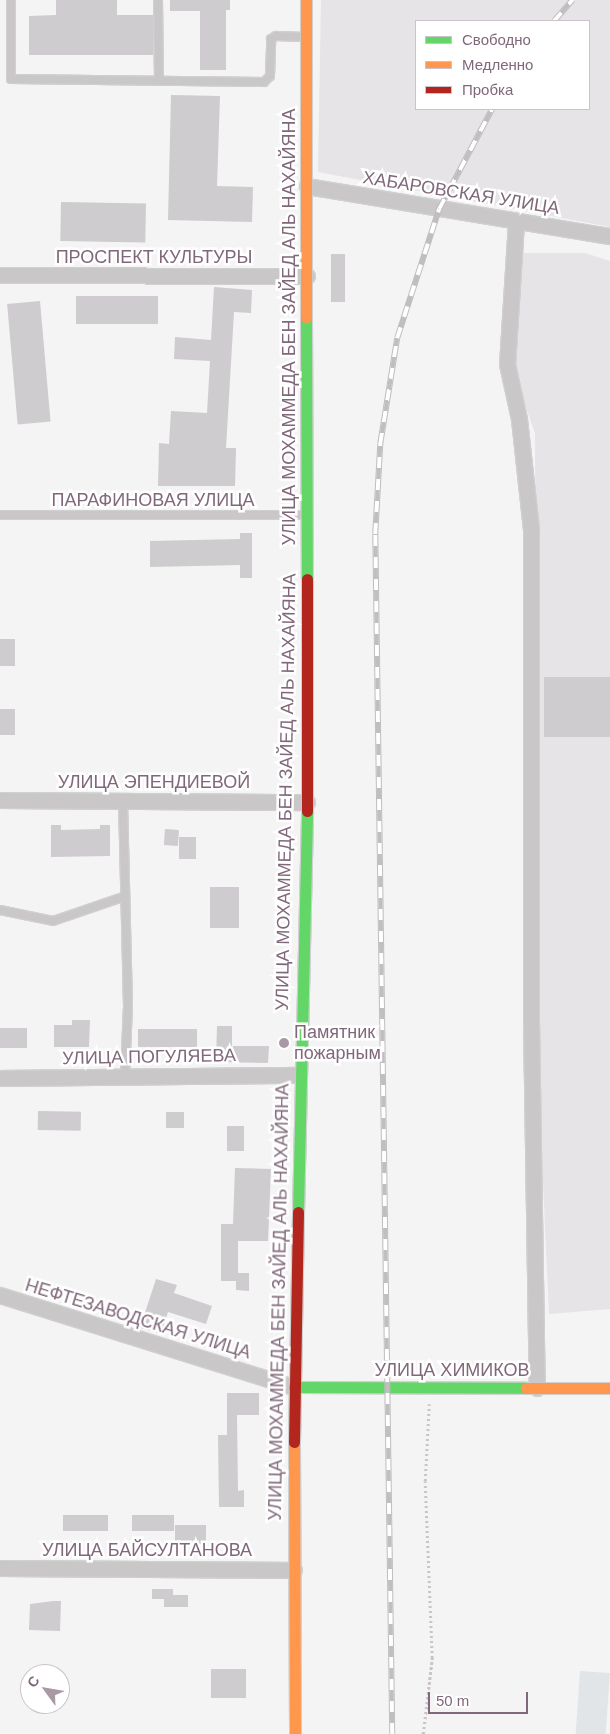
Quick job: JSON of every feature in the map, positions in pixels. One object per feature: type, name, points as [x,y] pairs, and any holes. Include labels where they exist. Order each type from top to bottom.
[{"type":"main road","name":"УЛИЦА МОХАММЕДА БЕН ЗАЙЕД АЛЬ НАХАЙЯНА","points":[[296,1734],[294,1387],[299,1075],[307,802],[306,0]]},
{"type":"main road","name":"УЛИЦА ХИМИКОВ","points":[[294,1387],[610,1388]]},
{"type":"street","name":"ХАБАРОВСКАЯ УЛИЦА","points":[[307,186],[610,236]]},
{"type":"street","points":[[516,222],[506,364],[519,419],[531,529],[531,1011],[537,1388]]},
{"type":"street","name":"ПРОСПЕКТ КУЛЬТУРЫ","points":[[0,275],[307,276]]},
{"type":"street","name":"УЛИЦА ЭПЕНДИЕВОЙ","points":[[0,800],[307,802]]},
{"type":"street","name":"УЛИЦА ПОГУЛЯЕВА","points":[[0,1078],[299,1075]]},
{"type":"street","name":"НЕФТЕЗАВОДСКАЯ УЛИЦА","points":[[0,1295],[294,1387]]},
{"type":"street","name":"УЛИЦА БАЙСУЛТАНОВА","points":[[0,1568],[294,1570]]},
{"type":"lane","points":[[11,0],[11,79],[267,81],[271,39],[276,36],[307,37]]},
{"type":"lane","points":[[158,0],[159,81]]},
{"type":"lane","name":"ПАРАФИНОВАЯ УЛИЦА","points":[[0,515],[306,515]]},
{"type":"lane","points":[[123,800],[123,897],[128,1006],[125,1076]]},
{"type":"lane","points":[[0,910],[53,921],[123,897]]},
{"type":"path","points":[[423,1734],[432,1658],[426,1481],[431,1388]]},
{"type":"shaded area","points":[[321,0],[610,0],[610,227],[318,172]]},
{"type":"shaded area","points":[[523,253],[585,253],[610,261],[610,1309],[549,1314],[530,898],[536,668],[535,433],[515,377]]},
{"type":"shaded area","points":[[580,1671],[610,1673],[606,1734],[576,1734]]},
{"type":"building","points":[[56,0],[117,0],[117,15],[153,15],[153,55],[29,55],[29,16],[56,15]]},
{"type":"building","points":[[170,0],[230,0],[230,10],[226,10],[226,70],[200,70],[200,11],[170,11]]},
{"type":"building","points":[[171,95],[220,96],[217,186],[253,187],[252,222],[168,220]]},
{"type":"building","points":[[61,202],[146,203],[145,242],[60,241]]},
{"type":"building","points":[[331,254],[345,254],[345,302],[331,302]]},
{"type":"building","points":[[214,287],[252,290],[251,313],[234,312],[226,448],[236,448],[235,486],[158,486],[159,443],[169,444],[171,411],[207,413],[210,361],[174,359],[175,337],[211,340]]},
{"type":"building","points":[[76,296],[158,296],[158,324],[76,324]]},
{"type":"building","points":[[40,301],[51,422],[18,424],[7,304]]},
{"type":"building","points":[[240,533],[252,533],[252,578],[240,578],[240,565],[150,567],[150,541],[240,539]]},
{"type":"building","points":[[0,639],[15,639],[15,666],[0,666]]},
{"type":"building","points":[[544,677],[610,677],[610,737],[544,737]]},
{"type":"building","points":[[0,709],[15,709],[15,735],[0,735]]},
{"type":"building","points":[[51,825],[61,825],[61,830],[100,829],[100,825],[110,825],[110,856],[51,857]]},
{"type":"building","points":[[165,829],[179,830],[178,846],[164,845]]},
{"type":"building","points":[[179,837],[196,837],[196,859],[179,859]]},
{"type":"building","points":[[210,887],[239,887],[239,928],[210,928]]},
{"type":"building","points":[[72,1020],[90,1020],[89,1047],[54,1047],[54,1025],[72,1025]]},
{"type":"building","points":[[217,1026],[232,1026],[232,1046],[269,1046],[268,1063],[216,1062]]},
{"type":"building","points":[[0,1028],[27,1028],[27,1048],[0,1048]]},
{"type":"building","points":[[138,1029],[197,1029],[197,1047],[138,1047]]},
{"type":"building","points":[[38,1111],[81,1112],[81,1131],[38,1130]]},
{"type":"building","points":[[166,1112],[184,1112],[184,1128],[166,1128]]},
{"type":"building","points":[[227,1126],[244,1126],[244,1151],[227,1151]]},
{"type":"building","points":[[235,1168],[271,1169],[268,1241],[238,1241],[238,1273],[249,1273],[249,1291],[236,1290],[236,1281],[221,1281],[221,1224],[233,1224]]},
{"type":"building","points":[[156,1279],[177,1285],[174,1293],[212,1306],[206,1324],[168,1312],[161,1334],[140,1328]]},
{"type":"building","points":[[227,1393],[259,1393],[259,1415],[237,1415],[238,1491],[244,1490],[244,1507],[219,1507],[218,1435],[227,1435]]},
{"type":"building","points":[[63,1515],[108,1515],[108,1531],[63,1531]]},
{"type":"building","points":[[132,1515],[174,1515],[174,1531],[132,1531]]},
{"type":"building","points":[[175,1525],[206,1525],[206,1544],[175,1544]]},
{"type":"building","points":[[152,1589],[173,1589],[173,1595],[188,1595],[188,1607],[164,1607],[164,1599],[152,1599]]},
{"type":"building","points":[[61,1601],[60,1631],[29,1630],[30,1604]]},
{"type":"building","points":[[211,1669],[246,1669],[246,1698],[211,1698]]},
{"type":"railway","points":[[555,20],[572,0]]},
{"type":"railway","points":[[392,1734],[375,534],[380,444],[397,338],[439,209],[491,110]]},
{"type":"traffic: fast","points":[[306,317],[307,579]]},
{"type":"traffic: fast","points":[[298,1212],[307,811]]},
{"type":"traffic: fast","points":[[294,1387],[526,1388]]},
{"type":"traffic: slow","points":[[306,0],[306,317]]},
{"type":"traffic: slow","points":[[526,1388],[610,1388]]},
{"type":"traffic: slow","points":[[294,1442],[295,1734]]},
{"type":"traffic: jam","points":[[307,579],[307,811]]},
{"type":"traffic: jam","points":[[294,1442],[298,1212]]},
{"type":"place","name":"Памятник пожарным","points":[[284,1043]]}]
